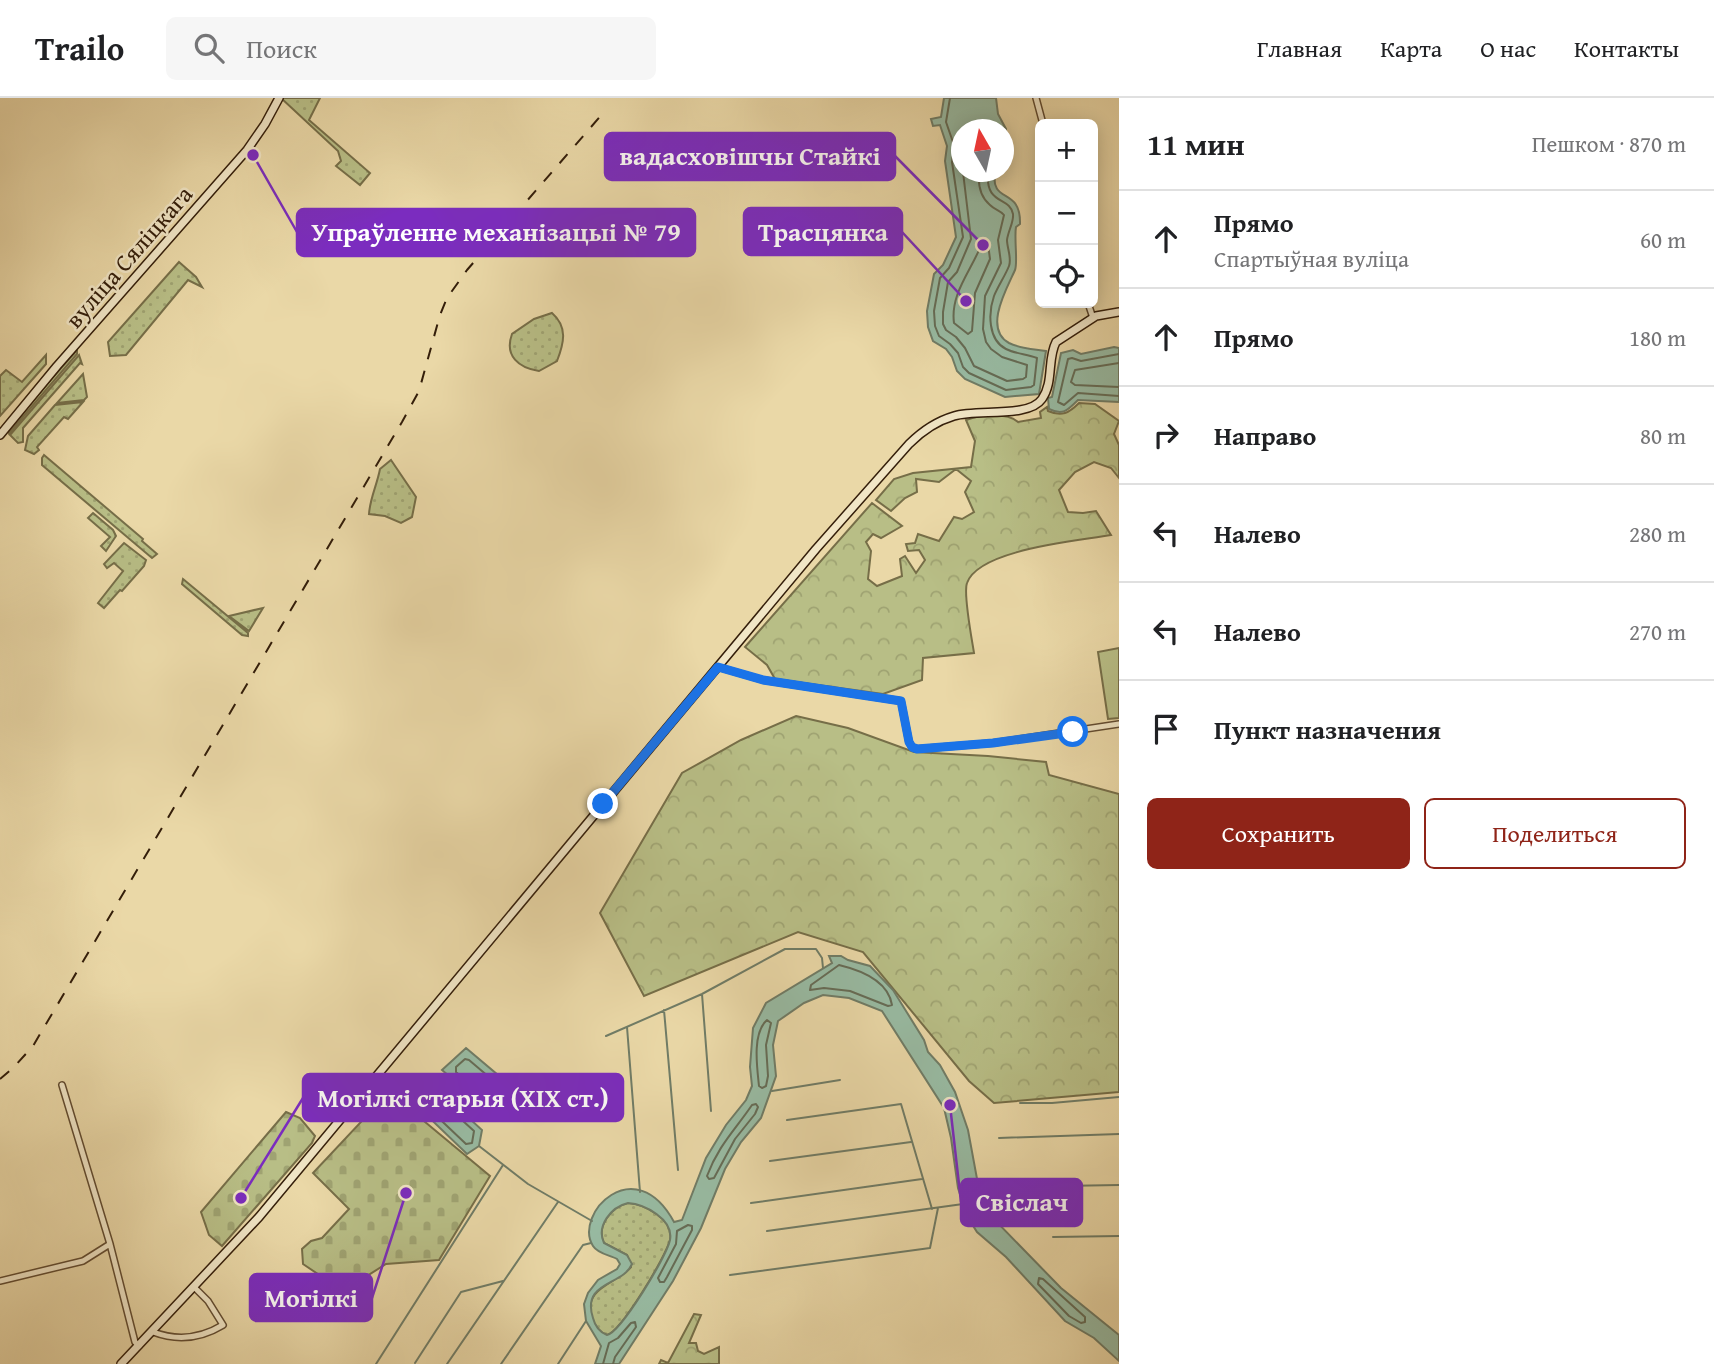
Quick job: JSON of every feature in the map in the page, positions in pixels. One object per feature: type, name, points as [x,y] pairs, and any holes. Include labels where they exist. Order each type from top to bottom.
[{"type":"main road","name":"вуліца Сяліцкага","points":[[0,435],[57,366],[247,150],[265,124],[278,98]]},
{"type":"main road","points":[[121,1364],[227,1252],[426,1018],[816,549],[913,440],[936,423],[953,416],[1032,408],[1042,400],[1047,389],[1053,348],[1060,338],[1093,318],[1119,312]]},
{"type":"street","points":[[1036,98],[1042,119]]},
{"type":"street","points":[[1090,308],[1093,318]]},
{"type":"street","points":[[718,667],[763,680],[901,701],[909,742],[917,749],[1034,737],[1119,724]]},
{"type":"street","points":[[62,1084],[110,1244],[135,1342],[139,1347]]},
{"type":"street","points":[[0,1281],[83,1261],[110,1244]]},
{"type":"street","points":[[153,1332],[177,1340],[211,1333],[223,1325],[208,1301],[194,1287]]},
{"type":"green space","points":[[281,98],[320,98],[309,120],[370,173],[360,185],[336,166],[341,161],[338,151]]},
{"type":"green space","points":[[179,262],[196,277],[202,287],[188,280],[126,355],[110,356],[108,342]]},
{"type":"green space","points":[[552,313],[561,324],[563,336],[557,361],[539,371],[525,367],[512,355],[512,334],[534,319]]},
{"type":"green space","points":[[77,350],[77,354],[9,433],[8,428]]},
{"type":"green space","points":[[46,355],[46,364],[0,416],[0,376],[6,370],[22,382]]},
{"type":"green space","points":[[79,355],[82,364],[80,363],[23,428],[23,442],[18,443],[10,435]]},
{"type":"green space","points":[[83,374],[87,397],[84,400],[57,403]]},
{"type":"green space","points":[[83,402],[68,419],[64,417],[37,447],[39,450],[34,454],[25,450],[28,436],[55,405]]},
{"type":"green space","points":[[1079,403],[1095,404],[1119,421],[1114,434],[1119,445],[1119,478],[1111,468],[1094,462],[1075,472],[1059,490],[1068,512],[1096,511],[1111,535],[1009,554],[975,571],[966,588],[974,653],[923,658],[922,680],[883,694],[775,679],[767,665],[745,647],[872,503],[902,526],[881,538],[873,534],[866,542],[871,551],[868,579],[877,586],[902,576],[900,559],[905,556],[916,573],[925,560],[919,550],[908,551],[906,544],[915,543],[918,534],[939,541],[954,517],[962,519],[974,512],[965,492],[971,481],[956,469],[939,482],[916,479],[917,492],[905,498],[891,511],[876,500],[894,479],[913,473],[971,467],[975,441],[966,420],[993,415],[1018,422],[1041,418],[1040,412],[1047,407],[1048,411],[1061,414]]},
{"type":"green space","points":[[44,455],[157,554],[152,558],[42,465]]},
{"type":"green space","points":[[391,460],[416,497],[412,517],[401,523],[385,516],[369,514],[380,469]]},
{"type":"green space","points":[[93,513],[113,530],[116,536],[106,551],[101,546],[110,537],[88,518]]},
{"type":"green space","points":[[124,543],[146,560],[144,566],[104,608],[98,603],[123,571],[114,563],[107,568],[104,564]]},
{"type":"green space","points":[[183,579],[248,633],[248,636],[242,635],[182,584]]},
{"type":"green space","points":[[263,608],[249,631],[229,616]]},
{"type":"green space","points":[[1119,648],[1119,718],[1108,719],[1098,652]]},
{"type":"green space","points":[[796,716],[848,728],[914,752],[1046,762],[1049,775],[1119,794],[1119,1092],[994,1103],[969,1081],[863,952],[798,932],[644,996],[600,913],[682,773],[741,740]]},
{"type":"green space","points":[[389,1092],[490,1176],[439,1260],[386,1264],[343,1291],[303,1264],[302,1249],[311,1241],[322,1238],[349,1209],[313,1173]]},
{"type":"green space","points":[[286,1112],[300,1118],[315,1136],[312,1143],[222,1246],[209,1235],[201,1212]]},
{"type":"green space","points":[[628,1203],[642,1206],[663,1219],[670,1232],[670,1240],[632,1308],[614,1331],[607,1335],[593,1321],[590,1308],[592,1299],[602,1287],[631,1267],[627,1255],[604,1243],[602,1230],[611,1213]]},
{"type":"green space","points":[[694,1314],[701,1315],[689,1343],[696,1343],[698,1351],[704,1354],[719,1347],[719,1364],[659,1364],[661,1360],[668,1363]]},
{"type":"water","points":[[944,98],[996,98],[1001,119],[951,119],[951,182],[995,182],[997,189],[1016,204],[1020,224],[1016,227],[1016,267],[999,308],[998,328],[1001,337],[1009,343],[1046,351],[1039,394],[1005,397],[965,379],[957,371],[946,349],[933,341],[928,327],[927,311],[934,274],[943,265],[956,237],[945,161],[947,146],[940,125],[933,126],[931,119],[941,117]]},
{"type":"water","points":[[1119,348],[1119,402],[1078,400],[1065,411],[1049,409],[1048,398],[1052,397],[1061,353],[1073,350],[1081,354]]},
{"type":"water","points":[[829,956],[841,956],[870,966],[893,990],[924,1040],[928,1052],[940,1065],[955,1092],[968,1130],[980,1195],[988,1213],[1061,1288],[1119,1335],[1119,1361],[1094,1338],[1065,1321],[1006,1257],[977,1232],[967,1216],[958,1188],[944,1108],[882,1011],[849,998],[823,995],[804,1003],[778,1021],[773,1045],[776,1076],[761,1118],[741,1142],[725,1169],[701,1228],[673,1281],[619,1364],[595,1364],[601,1346],[586,1321],[584,1304],[598,1280],[617,1269],[620,1264],[617,1259],[601,1253],[593,1246],[589,1233],[592,1219],[600,1205],[611,1195],[626,1190],[642,1191],[659,1201],[674,1222],[682,1220],[706,1158],[726,1125],[746,1100],[752,1086],[750,1067],[753,1028],[766,1003],[832,963]],"holes":[[[628,1203],[663,1219],[670,1232],[670,1240],[643,1292],[614,1331],[607,1335],[594,1321],[591,1306],[593,1297],[598,1290],[620,1277],[632,1264],[627,1255],[604,1243],[602,1230],[607,1218],[616,1209]]]},
{"type":"water","points":[[466,1048],[517,1091],[517,1098],[505,1118],[498,1118],[442,1070]]},
{"type":"water","points":[[431,1087],[445,1096],[482,1130],[479,1146],[467,1154],[416,1105]]},
{"type":"waterway","points":[[606,1036],[702,994],[785,949],[816,949],[822,958],[823,968]]},
{"type":"waterway","points":[[702,994],[711,1111]]},
{"type":"waterway","points":[[664,1010],[678,1170]]},
{"type":"waterway","points":[[627,1027],[640,1192]]},
{"type":"waterway","points":[[772,1091],[840,1080]]},
{"type":"waterway","points":[[1020,1103],[1119,1097]]},
{"type":"waterway","points":[[787,1120],[901,1104],[932,1209]]},
{"type":"waterway","points":[[999,1138],[1119,1134]]},
{"type":"waterway","points":[[770,1161],[911,1142]]},
{"type":"waterway","points":[[479,1146],[528,1184],[592,1221]]},
{"type":"waterway","points":[[376,1364],[503,1165]]},
{"type":"waterway","points":[[751,1203],[922,1179]]},
{"type":"waterway","points":[[1006,1187],[1119,1185]]},
{"type":"waterway","points":[[447,1364],[558,1202]]},
{"type":"waterway","points":[[767,1231],[963,1204]]},
{"type":"waterway","points":[[730,1275],[930,1248],[938,1208]]},
{"type":"waterway","points":[[1053,1237],[1119,1236]]},
{"type":"waterway","points":[[501,1364],[583,1245],[591,1243]]},
{"type":"waterway","points":[[415,1363],[461,1292],[503,1281]]},
{"type":"waterway","points":[[558,1364],[586,1321]]},
{"type":"railway","points":[[0,1079],[33,1046],[402,422],[419,391],[447,298],[467,270],[604,112]]},
{"type":"place","name":"Упраўленне механізацыі № 79","points":[[253,155]]},
{"type":"place","name":"вадасховішчы Стайкі","points":[[983,245]]},
{"type":"place","name":"Трасцянка","points":[[966,301]]},
{"type":"place","name":"Свіслач","points":[[950,1105]]},
{"type":"place","name":"Могілкі","points":[[406,1193]]},
{"type":"place","name":"Могілкі старыя (XIX ст.)","points":[[241,1198]]},
{"type":"route","points":[[603,804],[718,667],[763,680],[901,701],[909,742],[917,749],[993,743],[1073,732]]}]
